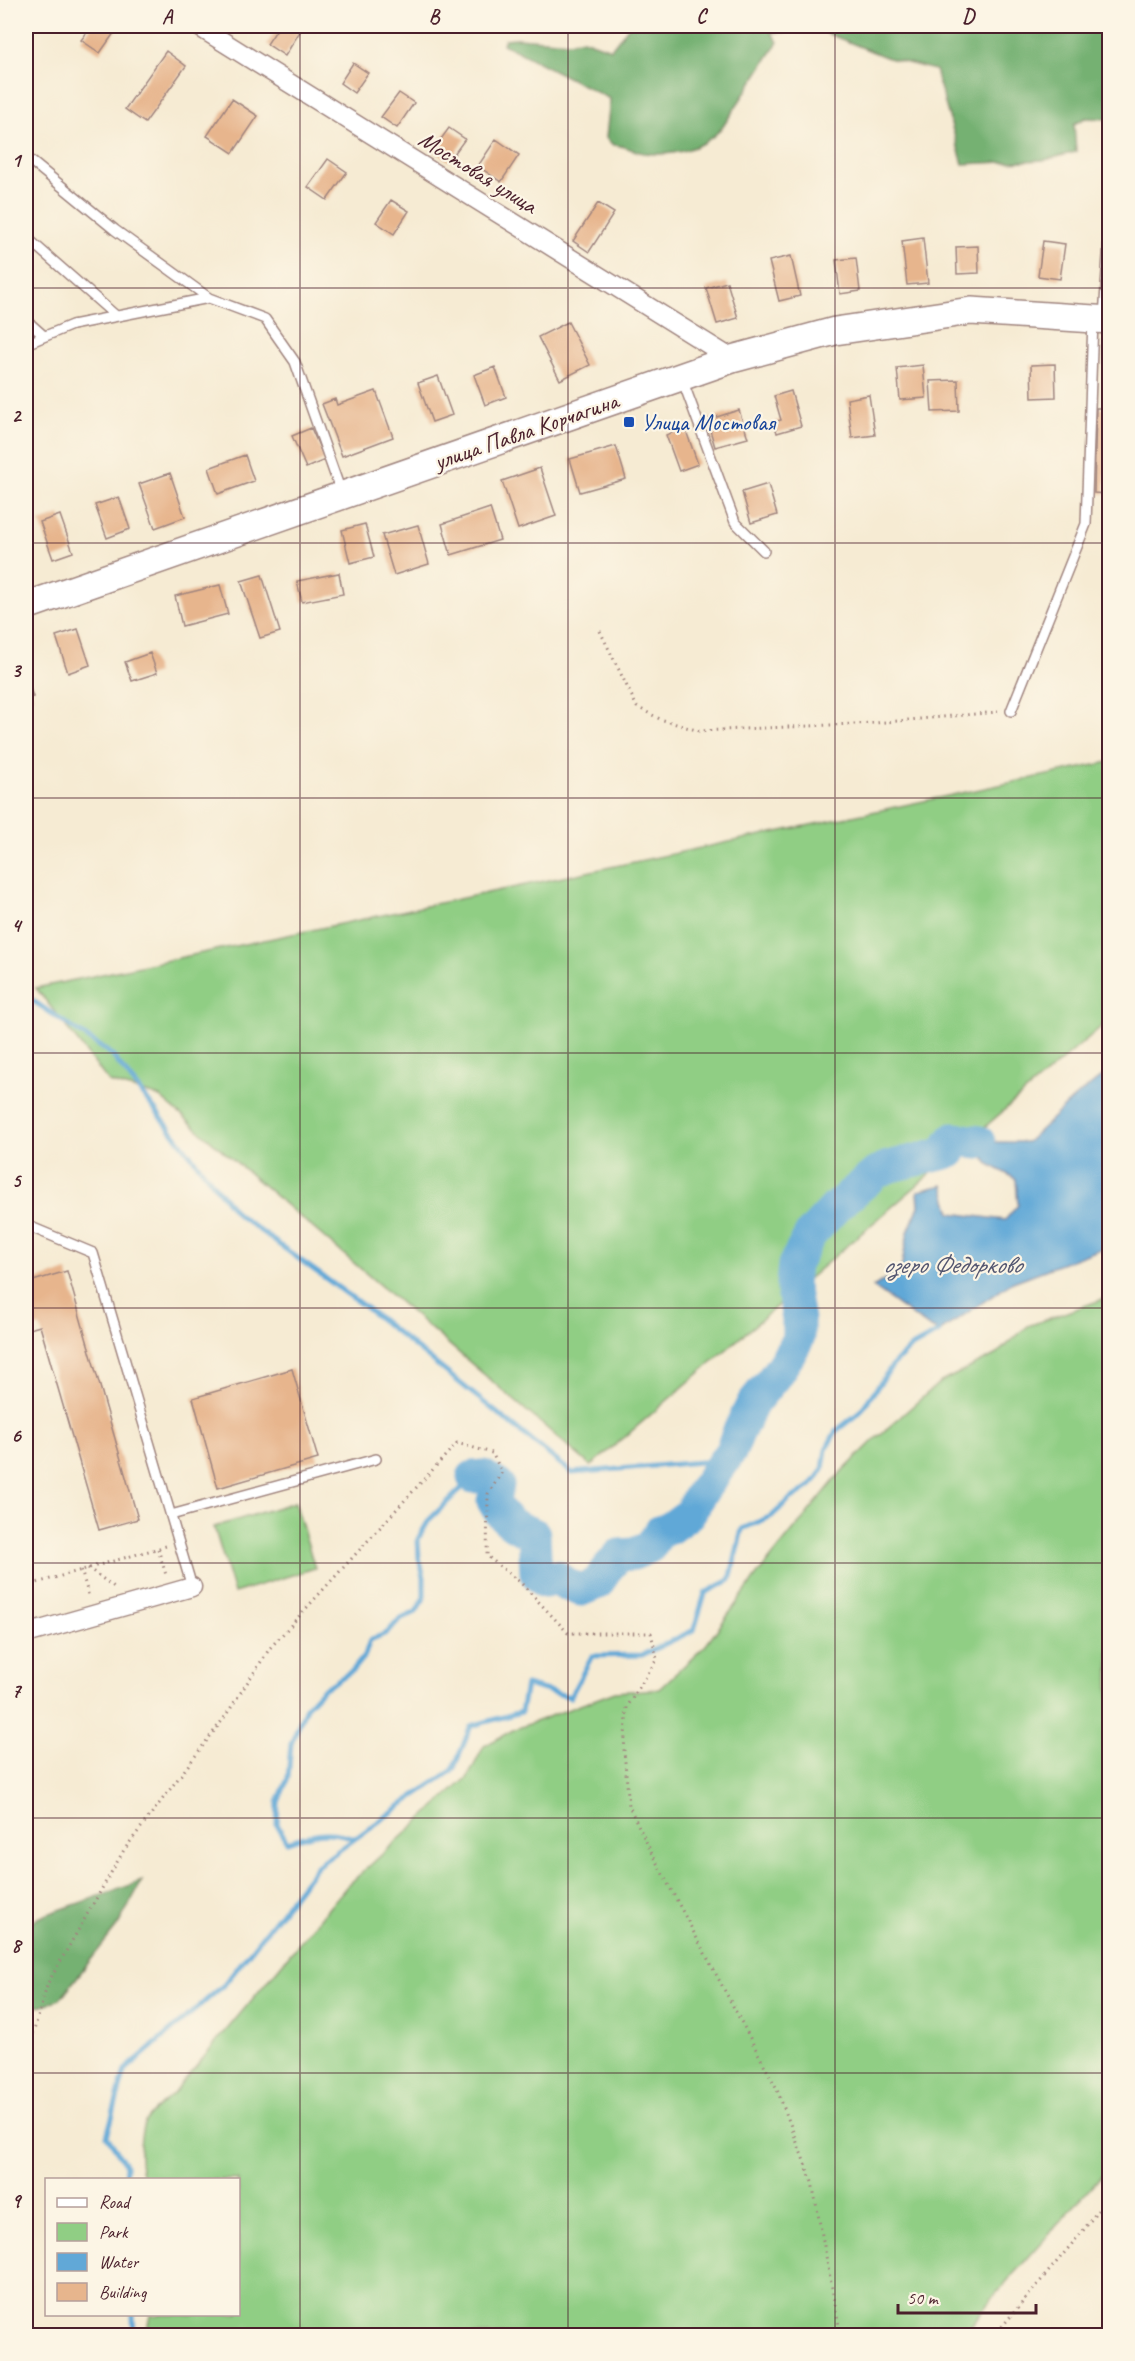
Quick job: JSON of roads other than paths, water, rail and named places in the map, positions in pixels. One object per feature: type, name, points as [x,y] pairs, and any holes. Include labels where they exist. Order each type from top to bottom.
[{"type":"main road","name":"улица Павла Корчагина","points":[[26,606],[732,359],[835,331],[971,311],[1102,320]]},
{"type":"street","name":"Мостовая улица","points":[[198,26],[732,359]]},
{"type":"street","points":[[26,1634],[192,1587]]},
{"type":"lane","points":[[26,157],[115,230],[209,298],[265,319],[295,362],[342,495]]},
{"type":"lane","points":[[1011,711],[1086,524],[1110,224]]},
{"type":"lane","points":[[26,237],[116,316]]},
{"type":"lane","points":[[26,344],[72,325],[209,298]]},
{"type":"lane","points":[[26,320],[44,336]]},
{"type":"lane","points":[[682,378],[735,522],[764,551]]},
{"type":"lane","points":[[26,1225],[93,1253],[192,1587]]},
{"type":"lane","points":[[171,1515],[376,1459]]},
{"type":"water","name":"озеро Федорково","points":[[1109,1071],[1109,1246],[1013,1282],[939,1332],[873,1287],[901,1269],[908,1232],[919,1206],[918,1191],[943,1185],[951,1213],[1005,1220],[1018,1205],[1016,1179],[987,1163],[979,1142],[1027,1142],[1073,1099]]},
{"type":"waterway","points":[[26,996],[111,1054],[237,1214],[365,1307],[572,1473],[725,1460]]},
{"type":"waterway","points":[[473,1477],[483,1476],[498,1485],[493,1501],[501,1513],[521,1529],[534,1534],[536,1573],[545,1582],[556,1576],[565,1584],[581,1590],[598,1583],[619,1555],[634,1554],[650,1547],[659,1532],[670,1528],[689,1514],[731,1451],[753,1403],[775,1376],[798,1339],[798,1320],[792,1284],[794,1265],[810,1235],[837,1206],[876,1173],[888,1167],[950,1152],[950,1143],[953,1139],[979,1142]]},
{"type":"waterway","points":[[125,2178],[126,2165],[107,2136],[125,2070],[224,1985],[317,1866],[453,1770],[471,1726],[521,1712],[526,1685],[570,1697],[592,1656],[642,1655],[694,1630],[705,1593],[730,1580],[742,1529],[772,1516],[789,1500],[812,1485],[823,1469],[826,1449],[836,1431],[860,1412],[892,1366],[910,1348],[939,1332]]},
{"type":"waterway","points":[[355,1838],[321,1833],[287,1842],[277,1824],[278,1802],[288,1778],[291,1744],[306,1707],[322,1690],[352,1671],[365,1655],[370,1640],[387,1633],[399,1620],[416,1612],[424,1598],[424,1577],[419,1558],[418,1539],[429,1520],[473,1477]]},
{"type":"waterway","points":[[133,2316],[134,2336]]},
{"type":"place","name":"Улица Мостовая","points":[[629,422]]}]
